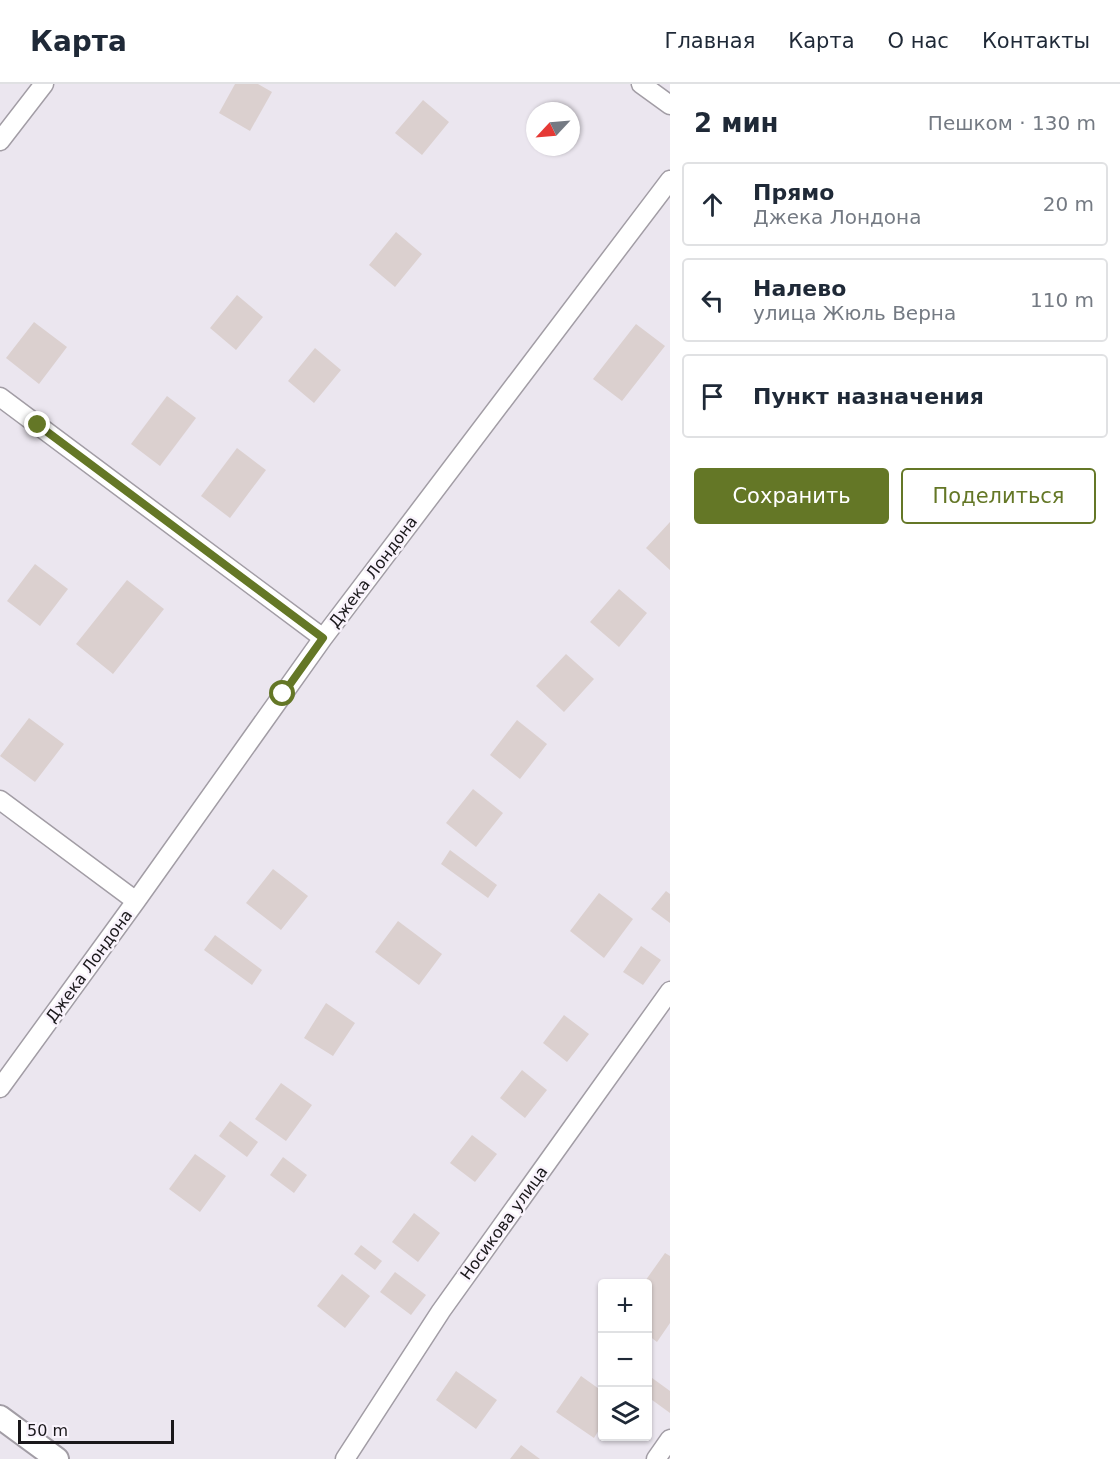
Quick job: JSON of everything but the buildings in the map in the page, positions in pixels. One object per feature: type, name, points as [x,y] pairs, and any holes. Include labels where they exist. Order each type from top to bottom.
[{"type":"street","points":[[0,141],[44,84]]},
{"type":"street","points":[[641,84],[670,105]]},
{"type":"street","name":"Джека Лондона","points":[[0,1088],[323,638],[670,180]]},
{"type":"street","points":[[0,397],[323,638]]},
{"type":"street","points":[[0,800],[136,901]]},
{"type":"street","name":"Носикова улица","points":[[345,1459],[441,1311],[670,991]]},
{"type":"street","points":[[0,1417],[57,1459]]},
{"type":"street","points":[[656,1459],[670,1439]]},
{"type":"route","points":[[38,425],[323,638],[283,694]]}]
